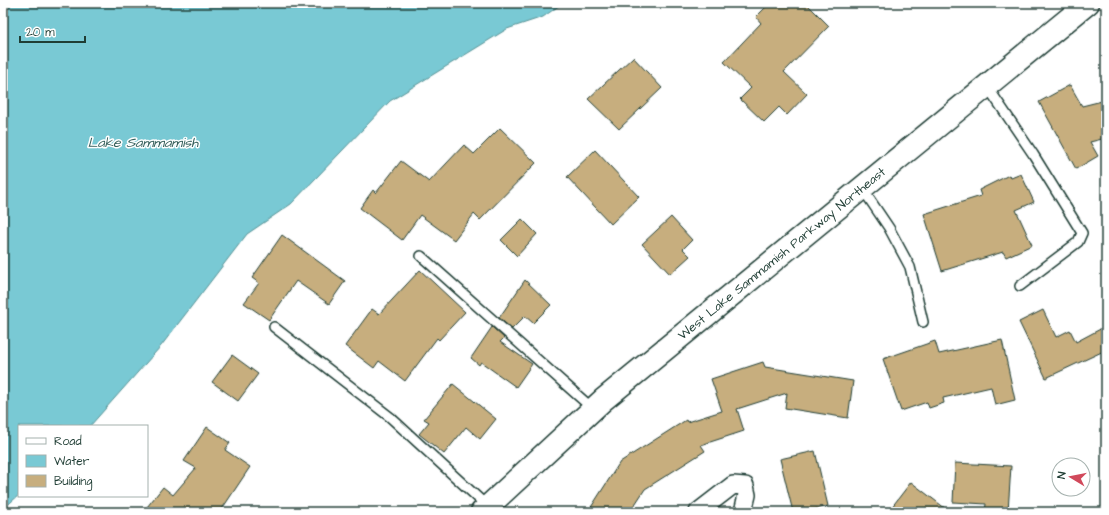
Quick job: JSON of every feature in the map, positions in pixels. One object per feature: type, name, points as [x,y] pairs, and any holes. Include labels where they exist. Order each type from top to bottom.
[{"type":"main road","name":"West Lake Sammamish Parkway Northeast","points":[[485,509],[593,409],[1088,3]]},
{"type":"street","points":[[698,512],[733,485],[745,486],[747,495],[743,512]]},
{"type":"lane","points":[[987,86],[1033,154],[1082,234],[1078,242],[1020,286]]},
{"type":"lane","points":[[862,188],[889,228],[910,267],[923,322]]},
{"type":"lane","points":[[421,256],[593,409]]},
{"type":"lane","points":[[274,326],[390,417],[485,509]]},
{"type":"water","name":"Lake Sammamish","points":[[3,3],[563,3],[543,17],[507,29],[390,101],[291,204],[247,234],[161,346],[91,425],[18,425],[18,496],[3,509]]},
{"type":"building","points":[[770,3],[806,3],[829,26],[784,72],[807,94],[787,115],[779,107],[764,122],[740,99],[751,88],[724,62],[761,23],[756,17]]},
{"type":"building","points":[[633,57],[662,88],[619,129],[588,99]]},
{"type":"building","points":[[1070,85],[1082,106],[1106,100],[1106,138],[1090,142],[1098,156],[1076,169],[1039,102]]},
{"type":"building","points":[[500,128],[536,163],[480,220],[474,214],[454,240],[420,215],[402,240],[360,208],[373,190],[376,193],[401,161],[429,182],[464,145],[474,154]]},
{"type":"building","points":[[595,150],[639,197],[611,224],[567,177]]},
{"type":"building","points":[[1021,174],[1034,202],[1016,210],[1032,245],[1006,257],[1003,252],[942,271],[924,214],[981,196],[979,190],[1009,175],[1011,178]]},
{"type":"building","points":[[671,217],[692,240],[683,249],[690,256],[670,274],[642,244]]},
{"type":"building","points":[[522,219],[537,234],[517,256],[501,240]]},
{"type":"building","points":[[282,235],[345,281],[329,304],[296,281],[269,320],[244,303],[259,283],[252,278]]},
{"type":"building","points":[[420,270],[465,312],[439,340],[437,338],[405,381],[379,361],[374,368],[345,346],[372,309],[379,314]]},
{"type":"building","points":[[525,280],[551,305],[533,323],[525,316],[512,329],[499,318]]},
{"type":"building","points":[[1043,310],[1056,337],[1070,330],[1076,342],[1106,326],[1106,350],[1046,378],[1019,322]]},
{"type":"building","points":[[492,327],[504,338],[500,342],[532,364],[516,387],[481,362],[479,365],[471,358]]},
{"type":"building","points":[[1002,340],[1015,400],[995,405],[991,387],[943,398],[944,403],[929,408],[927,402],[901,411],[883,359],[935,341],[939,354]]},
{"type":"building","points":[[232,355],[258,374],[238,401],[212,382]]},
{"type":"building","points":[[763,362],[765,367],[853,381],[848,418],[785,408],[787,393],[737,409],[744,431],[701,445],[705,451],[645,489],[630,512],[588,512],[620,462],[686,420],[687,422],[722,411],[711,379]]},
{"type":"building","points":[[453,384],[496,419],[480,439],[466,427],[444,454],[419,434],[429,422],[424,419]]},
{"type":"building","points":[[207,427],[230,443],[225,450],[250,467],[220,512],[143,512],[163,487],[173,495],[196,468],[184,461]]},
{"type":"building","points":[[815,451],[828,506],[805,512],[793,512],[780,459]]},
{"type":"building","points":[[955,463],[1011,466],[1008,512],[985,512],[986,504],[953,502]]},
{"type":"building","points":[[911,482],[950,512],[888,512]]}]
